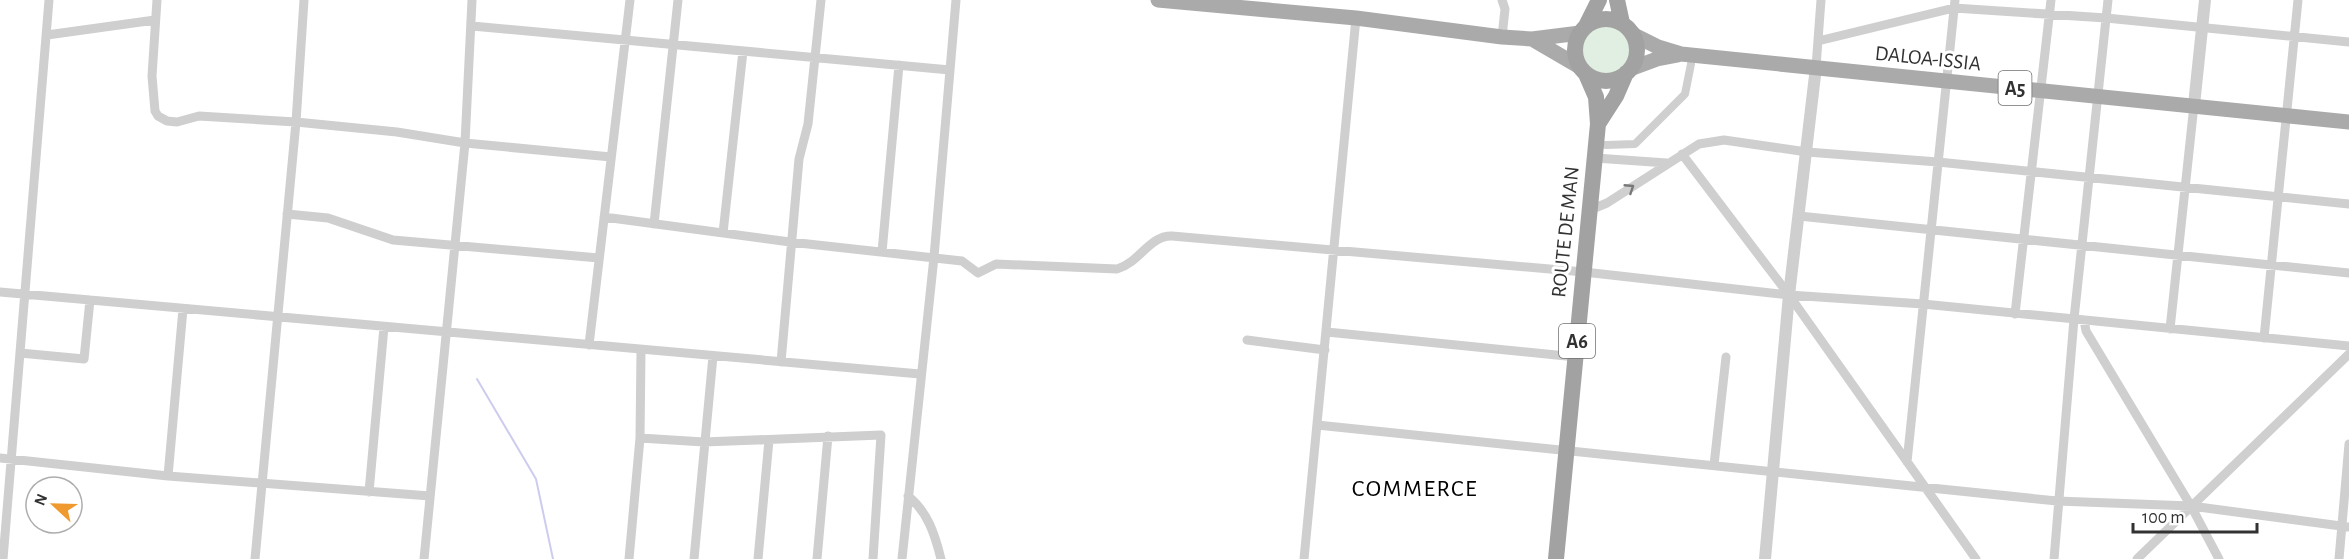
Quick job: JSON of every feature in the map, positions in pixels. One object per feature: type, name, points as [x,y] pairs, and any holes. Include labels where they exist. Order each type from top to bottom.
[{"type":"highway","points":[[1599,0],[1583,29],[1575,50],[1583,71],[1603,81],[1615,80],[1628,71],[1637,48],[1627,29],[1617,0]]},
{"type":"highway","points":[[1583,29],[1604,18],[1627,29]]},
{"type":"highway","name":"A6","points":[[1583,71],[1596,97],[1598,124]]},
{"type":"highway","name":"A6","points":[[1598,124],[1616,96],[1628,71]]},
{"type":"highway","name":"ROUTE DE MAN","points":[[1556,559],[1590,210],[1600,158],[1598,124]]},
{"type":"main road","points":[[1158,0],[1356,18],[1502,37],[1532,39],[1583,29]]},
{"type":"main road","name":"A5","points":[[1627,29],[1686,59]]},
{"type":"main road","points":[[1532,39],[1583,71]]},
{"type":"main road","name":"A5","points":[[1628,71],[1657,58],[1686,59]]},
{"type":"main road","name":"DALOA-ISSIA","points":[[1686,59],[1815,67],[2349,122]]},
{"type":"street","points":[[3,559],[49,0]]},
{"type":"street","points":[[157,0],[152,76],[155,111],[158,116],[177,122],[199,116],[296,122],[397,132],[465,143],[611,157]]},
{"type":"street","points":[[255,559],[296,122],[304,0]]},
{"type":"street","points":[[424,559],[465,143],[472,0]]},
{"type":"street","points":[[589,345],[630,0]]},
{"type":"street","points":[[654,224],[678,0]]},
{"type":"street","points":[[781,362],[799,159],[808,124],[821,0]]},
{"type":"street","points":[[902,559],[934,257],[956,0]]},
{"type":"street","points":[[1765,559],[1789,295],[1807,152],[1821,0]]},
{"type":"street","points":[[2015,314],[2051,0]]},
{"type":"street","points":[[2055,559],[2057,501],[2079,320],[2082,245],[2108,0]]},
{"type":"street","points":[[2170,328],[2205,0]]},
{"type":"street","points":[[2264,338],[2298,0]]},
{"type":"street","points":[[1502,37],[1504,3]]},
{"type":"street","points":[[1818,41],[1955,4],[2349,42]]},
{"type":"street","points":[[1907,462],[1955,4]]},
{"type":"street","points":[[1304,559],[1356,18]]},
{"type":"street","points":[[47,35],[94,27],[155,21]]},
{"type":"street","points":[[472,26],[950,70]]},
{"type":"street","points":[[723,233],[743,51]]},
{"type":"street","points":[[1606,145],[1635,144],[1685,93],[1686,59]]},
{"type":"street","points":[[882,252],[899,66]]},
{"type":"street","points":[[1590,210],[1607,203],[1699,144],[1724,140],[1807,152],[1938,162],[2349,204]]},
{"type":"street","points":[[1682,154],[1789,295],[1976,559]]},
{"type":"street","points":[[1600,158],[1668,163]]},
{"type":"street","points":[[287,214],[328,218],[393,240],[599,258]]},
{"type":"street","points":[[1799,216],[2349,273]]},
{"type":"street","points":[[604,217],[790,242],[962,261],[978,273],[996,264],[1117,269],[1128,267],[1158,237],[1164,235],[1584,272],[1789,295],[1923,304],[2349,346]]},
{"type":"street","points":[[0,292],[920,374]]},
{"type":"street","points":[[20,353],[84,359],[90,300]]},
{"type":"street","points":[[168,476],[183,309]]},
{"type":"street","points":[[2079,320],[2191,506],[2219,559]]},
{"type":"street","points":[[369,492],[384,327]]},
{"type":"street","points":[[1326,333],[1576,357]]},
{"type":"street","points":[[1247,340],[1325,350]]},
{"type":"street","points":[[629,559],[640,438],[641,350]]},
{"type":"street","points":[[2137,559],[2349,354]]},
{"type":"street","points":[[694,559],[713,356]]},
{"type":"street","points":[[1714,465],[1726,357]]},
{"type":"street","points":[[1317,425],[2057,501],[2191,506],[2346,527]]},
{"type":"street","points":[[817,559],[828,436]]},
{"type":"street","points":[[640,438],[704,442],[881,436],[873,559]]},
{"type":"street","points":[[758,559],[770,440]]},
{"type":"street","points":[[2339,559],[2346,527],[2349,444]]},
{"type":"street","points":[[0,458],[168,476],[430,496]]},
{"type":"street","points":[[908,496],[925,514],[935,535],[941,559]]},
{"type":"green space","points":[[1601,25],[1611,25],[1624,32],[1631,45],[1631,55],[1624,68],[1611,75],[1601,75],[1592,71],[1585,64],[1581,55],[1581,45],[1585,36],[1592,29]]},
{"type":"waterway","points":[[477,379],[536,479],[553,559]]},
{"type":"district","name":"COMMERCE","points":[[1415,488]]}]
